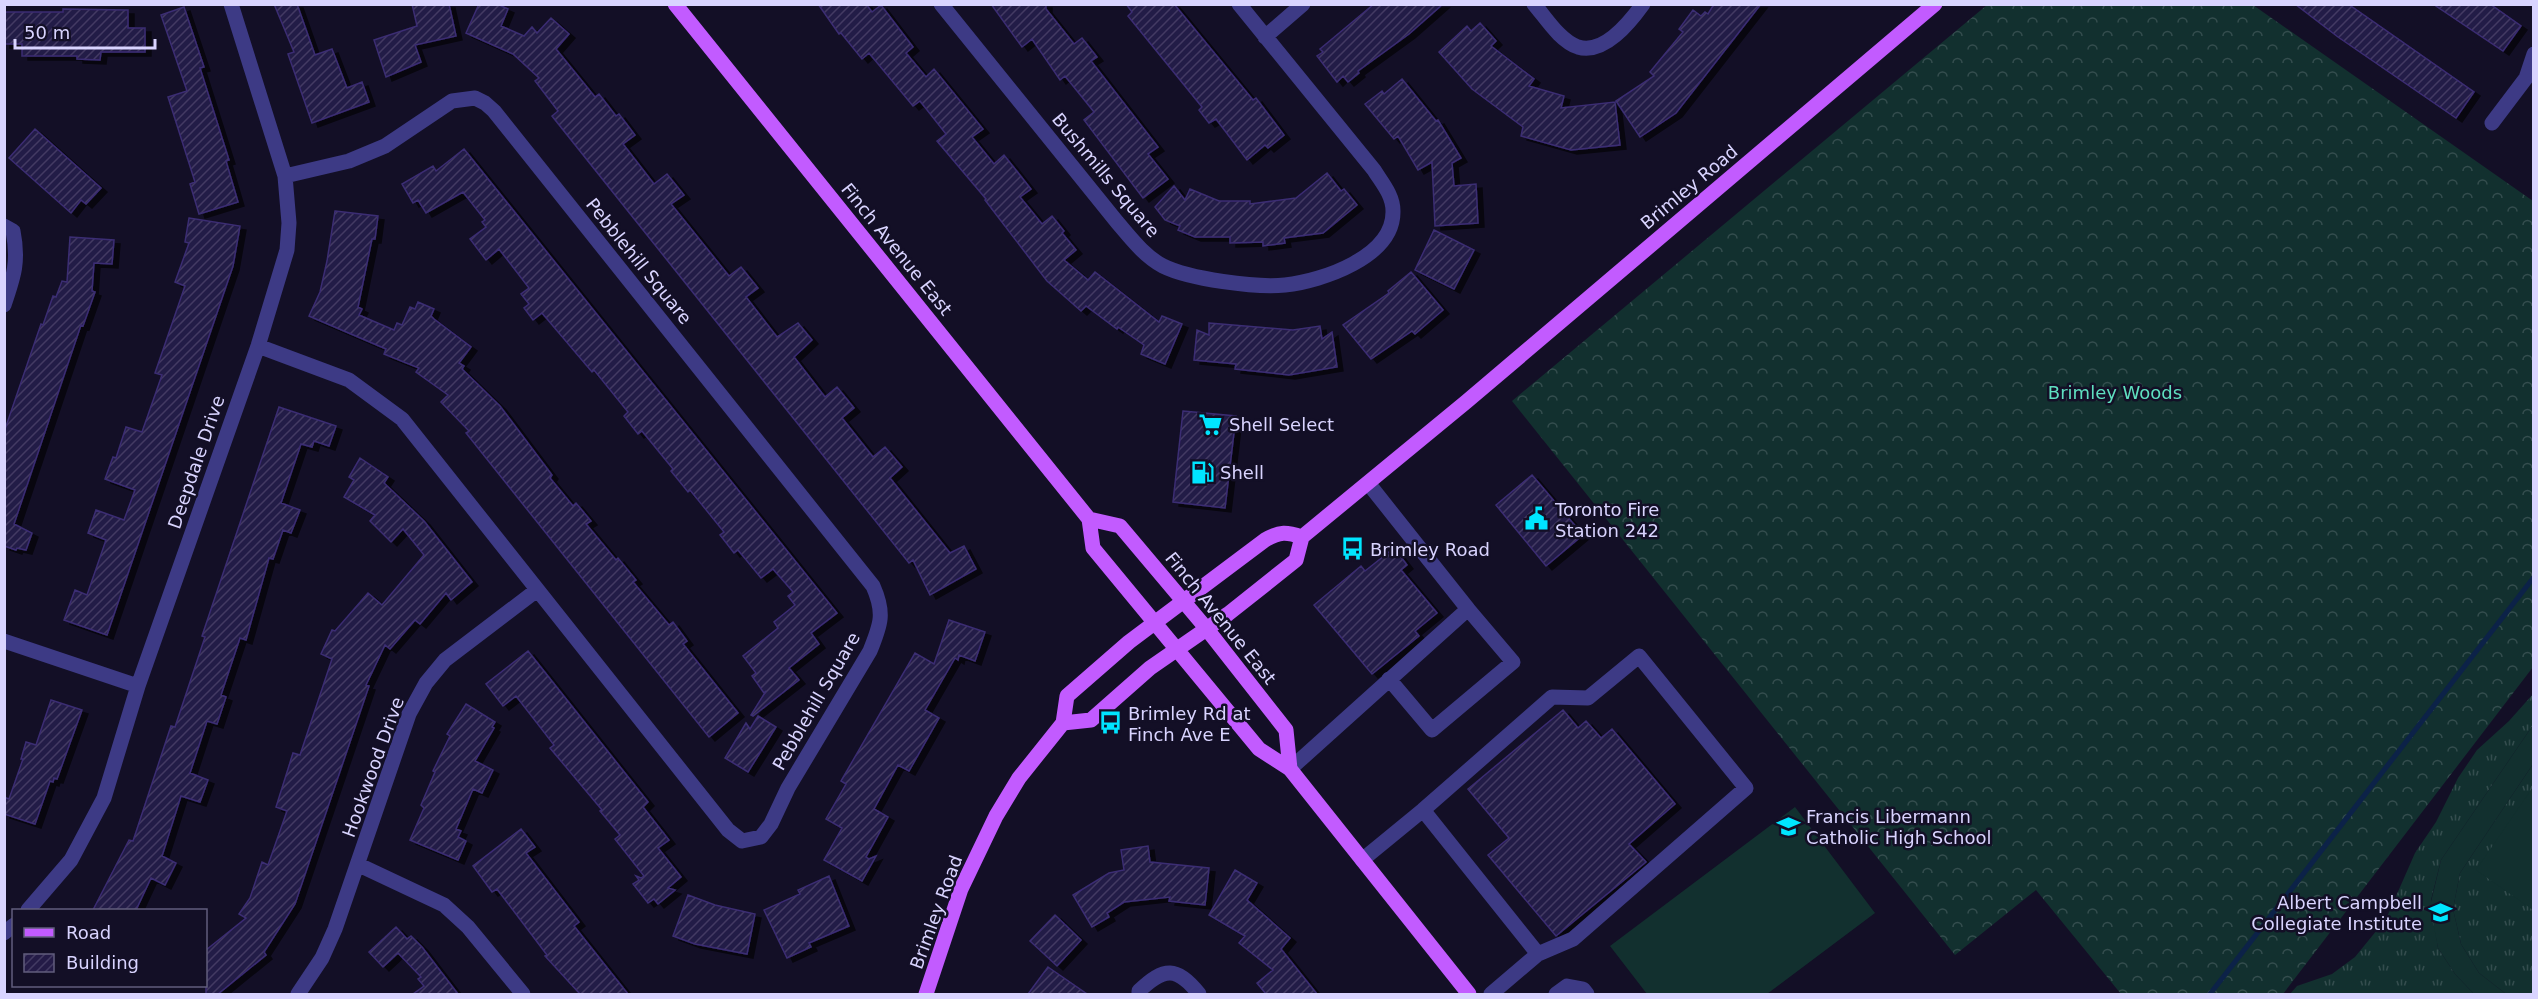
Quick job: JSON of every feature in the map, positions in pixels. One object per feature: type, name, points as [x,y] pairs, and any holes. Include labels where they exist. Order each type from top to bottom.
[{"type":"main road","name":"Finch Avenue East","points":[[675,4],[1089,519],[1120,526],[1184,600],[1286,730],[1290,769]]},
{"type":"main road","name":"Brimley Road","points":[[1063,723],[1091,720],[1150,668],[1296,560],[1302,537],[1935,4]]},
{"type":"main road","points":[[1089,519],[1093,548],[1259,749],[1290,769],[1469,994]]},
{"type":"main road","name":"Brimley Road","points":[[926,994],[961,889],[996,816],[1019,778],[1063,723],[1067,696],[1129,642],[1276,534],[1287,532],[1302,537]]},
{"type":"street","name":"Deepdale Drive","points":[[29,909],[71,860],[104,798],[138,686],[258,346],[287,250],[289,223],[285,176],[231,4]]},
{"type":"street","name":"Bushmills Square","points":[[941,4],[1117,222],[1142,250],[1163,266],[1187,274],[1223,281],[1283,285],[1311,281],[1340,271],[1364,256],[1386,237],[1392,224],[1394,210],[1390,194],[1239,4]]},
{"type":"street","points":[[1265,37],[1303,4]]},
{"type":"street","points":[[1534,4],[1563,37],[1579,47],[1597,46],[1612,38],[1630,22],[1643,4]]},
{"type":"street","points":[[2492,123],[2526,78],[2534,54]]},
{"type":"street","name":"Pebblehill Square","points":[[258,346],[349,380],[402,419],[728,830],[742,841],[761,837],[771,824],[788,788],[870,651],[880,626],[882,606],[873,586],[495,111],[485,103],[475,98],[452,101],[385,146],[349,161],[285,176]]},
{"type":"street","points":[[4,226],[13,231],[17,266],[4,305]]},
{"type":"street","points":[[1368,483],[1513,662],[1432,730],[1389,679]]},
{"type":"street","name":"Hookwood Drive","points":[[298,994],[322,958],[359,865],[409,714],[426,682],[446,660],[537,590]]},
{"type":"street","points":[[1290,769],[1468,609]]},
{"type":"street","points":[[4,641],[138,686]]},
{"type":"street","points":[[1362,861],[1552,697],[1588,698],[1639,656],[1746,788],[1573,939],[1538,954],[1491,994]]},
{"type":"street","points":[[1423,810],[1538,954]]},
{"type":"street","points":[[359,865],[444,904],[468,927],[523,994]]},
{"type":"street","points":[[1139,994],[1139,991],[1155,976],[1170,971],[1187,978],[1199,994]]},
{"type":"street","points":[[1556,994],[1567,986],[1583,989],[1587,994]]},
{"type":"green space","name":"Brimley Woods","points":[[1987,5],[2253,5],[2533,201],[2533,667],[2283,994],[2121,994],[2036,890],[1955,955],[1512,401]]},
{"type":"green space","points":[[2533,694],[2533,725],[2441,860],[2431,900],[2438,948],[2455,974],[2474,994],[2290,994],[2297,986],[2332,974],[2355,957],[2386,919],[2415,853],[2436,822],[2458,778],[2477,750],[2509,721]]},
{"type":"green space","points":[[2533,725],[2533,764],[2460,873],[2453,909],[2461,944],[2479,973],[2506,994],[2474,994],[2455,974],[2438,948],[2430,906],[2441,860]]},
{"type":"green space","points":[[2533,764],[2533,994],[2506,994],[2479,973],[2461,944],[2453,909],[2460,873]]},
{"type":"green space","points":[[2533,787],[2533,910],[2476,870]]},
{"type":"green space","points":[[1795,807],[1875,913],[1767,994],[1647,994],[1610,946]]},
{"type":"building","points":[[274,4],[297,4],[315,55],[332,49],[347,88],[362,82],[369,102],[312,123],[288,54],[294,52]]},
{"type":"building","points":[[412,4],[449,4],[456,36],[415,45],[421,62],[386,77],[374,40],[417,26]]},
{"type":"building","points":[[479,4],[497,4],[508,9],[501,26],[524,36],[532,27],[537,33],[551,18],[569,34],[556,49],[595,97],[599,94],[616,116],[619,114],[635,135],[623,144],[654,184],[667,174],[684,195],[671,204],[729,276],[741,267],[758,288],[746,297],[777,337],[798,323],[812,340],[794,357],[825,397],[837,387],[854,408],[842,418],[873,457],[885,447],[902,467],[890,478],[950,553],[964,546],[976,569],[930,595],[913,560],[909,563],[552,116],[558,111],[535,81],[539,78],[513,54],[466,33]]},
{"type":"building","points":[[818,4],[866,4],[872,12],[881,5],[913,47],[906,53],[926,77],[934,69],[983,129],[972,137],[994,164],[1004,155],[1031,189],[1020,197],[1042,224],[1052,216],[1064,231],[1062,233],[1076,250],[1064,260],[1088,280],[1095,272],[1159,322],[1162,316],[1182,324],[1165,364],[1141,354],[1144,345],[1086,306],[1081,311],[1047,281],[986,199],[937,141],[946,134],[920,101],[913,106],[869,53],[862,59],[841,33],[839,34]]},
{"type":"building","points":[[991,4],[1046,4],[1046,9],[1074,44],[1082,38],[1097,57],[1091,61],[1158,147],[1148,154],[1168,179],[1143,198],[1084,120],[1094,112],[1065,76],[1060,80],[1032,39],[1022,47]]},
{"type":"building","points":[[1126,4],[1174,4],[1253,100],[1256,98],[1284,135],[1268,148],[1265,145],[1247,160],[1216,119],[1209,123],[1199,110],[1202,107],[1128,16],[1132,12]]},
{"type":"building","points":[[1374,4],[1443,4],[1409,34],[1358,71],[1359,73],[1348,82],[1343,76],[1337,82],[1317,56],[1323,52],[1320,49]]},
{"type":"building","points":[[1714,4],[1761,4],[1676,113],[1640,137],[1616,101],[1654,76],[1650,72],[1683,32],[1679,29],[1693,10],[1701,16],[1705,12],[1708,14]]},
{"type":"building","points":[[2295,4],[2348,4],[2474,92],[2456,118],[2338,37]]},
{"type":"building","points":[[2433,4],[2490,4],[2521,26],[2503,51]]},
{"type":"building","points":[[184,7],[204,67],[200,68],[229,160],[226,161],[238,202],[199,214],[190,184],[195,182],[168,97],[187,91],[161,15]]},
{"type":"building","points":[[63,9],[128,10],[128,28],[145,28],[145,52],[101,52],[100,60],[77,59],[77,56],[22,56],[22,44],[4,44],[4,12],[63,12]]},
{"type":"building","points":[[1480,23],[1496,41],[1491,46],[1534,79],[1529,86],[1564,96],[1561,108],[1615,102],[1620,145],[1571,150],[1521,136],[1523,127],[1472,89],[1439,52],[1467,26],[1471,31]]},
{"type":"building","points":[[1402,79],[1436,121],[1438,120],[1461,158],[1452,163],[1454,186],[1476,184],[1478,223],[1435,226],[1432,162],[1418,170],[1398,136],[1394,139],[1365,104],[1382,91],[1384,94]]},
{"type":"building","points":[[35,129],[101,188],[86,204],[81,200],[71,213],[9,158]]},
{"type":"building","points":[[464,149],[837,613],[811,633],[819,644],[789,668],[799,680],[753,716],[751,715],[766,691],[764,693],[752,676],[756,673],[743,656],[778,628],[774,622],[795,605],[788,596],[793,592],[773,569],[761,578],[738,550],[734,553],[720,535],[724,532],[690,490],[688,492],[671,471],[673,469],[642,431],[638,434],[624,416],[628,412],[594,370],[592,372],[542,313],[533,320],[524,308],[529,304],[521,294],[529,288],[499,249],[486,260],[470,239],[486,227],[482,222],[485,220],[463,192],[426,213],[418,200],[413,203],[402,184],[433,166],[436,171]]},
{"type":"building","points":[[1327,173],[1341,191],[1344,189],[1357,205],[1323,233],[1284,238],[1285,243],[1263,246],[1263,242],[1230,243],[1230,237],[1195,237],[1178,230],[1180,226],[1165,220],[1155,207],[1174,186],[1185,200],[1190,189],[1219,201],[1250,201],[1250,204],[1296,198]]},
{"type":"building","points":[[335,211],[378,216],[375,239],[372,239],[358,307],[362,309],[359,315],[394,330],[397,323],[402,325],[410,307],[415,309],[418,302],[434,309],[431,316],[471,347],[459,363],[464,366],[462,369],[500,406],[552,475],[550,478],[573,506],[576,503],[591,521],[586,524],[616,560],[618,558],[636,580],[633,582],[669,625],[673,622],[687,641],[683,644],[738,713],[709,737],[466,433],[469,431],[441,402],[448,395],[416,372],[419,368],[384,354],[386,349],[309,316],[320,292]]},
{"type":"building","points":[[189,218],[240,226],[233,266],[107,635],[64,620],[75,590],[87,595],[106,540],[88,533],[96,510],[124,520],[135,490],[105,479],[113,457],[116,458],[126,427],[142,432],[162,375],[155,373],[185,286],[175,282],[189,243],[185,242]]},
{"type":"building","points":[[1434,230],[1474,250],[1454,289],[1415,270]]},
{"type":"building","points":[[70,237],[114,240],[112,264],[94,263],[92,291],[95,292],[83,326],[81,325],[14,524],[32,533],[26,550],[17,548],[16,550],[4,546],[4,432],[41,324],[43,325],[53,296],[56,297],[62,281],[67,282]]},
{"type":"building","points":[[1411,272],[1443,310],[1415,334],[1412,331],[1371,359],[1343,325],[1389,293],[1388,291]]},
{"type":"building","points":[[1209,323],[1293,330],[1320,326],[1322,339],[1332,332],[1337,367],[1289,375],[1235,369],[1236,364],[1194,360],[1197,330],[1209,335]]},
{"type":"building","points":[[279,407],[336,426],[329,446],[314,441],[312,447],[301,444],[281,503],[300,510],[291,533],[283,530],[273,559],[269,558],[246,640],[240,638],[221,695],[226,697],[217,724],[207,721],[190,773],[208,780],[200,802],[181,796],[162,856],[176,863],[165,885],[151,878],[136,909],[94,909],[129,840],[133,841],[171,726],[175,727],[205,637],[202,636]]},
{"type":"building","points":[[1183,411],[1236,416],[1225,508],[1173,502]]},
{"type":"building","points":[[360,458],[388,477],[384,483],[424,521],[472,582],[451,600],[446,593],[420,624],[415,620],[390,649],[385,645],[366,685],[369,686],[295,904],[264,952],[266,955],[218,994],[206,994],[207,949],[246,918],[239,914],[250,898],[262,862],[268,865],[287,811],[276,807],[293,753],[300,755],[332,659],[321,654],[332,630],[335,631],[368,593],[382,605],[424,555],[403,529],[391,542],[370,521],[375,515],[344,497],[354,480],[349,477]]},
{"type":"building","name":"Toronto Fire Station 242","points":[[1532,475],[1583,535],[1546,566],[1496,505]]},
{"type":"building","points":[[1394,548],[1407,565],[1401,570],[1437,613],[1415,631],[1419,636],[1372,674],[1314,605],[1361,566],[1365,571]]},
{"type":"building","points":[[949,620],[985,632],[975,661],[959,655],[958,660],[955,658],[925,710],[939,718],[909,771],[898,765],[874,809],[888,817],[866,857],[869,859],[876,856],[862,881],[824,860],[842,828],[826,819],[846,784],[841,781],[915,653],[934,664]]},
{"type":"building","points":[[528,651],[648,802],[643,807],[669,840],[658,848],[681,877],[668,888],[675,890],[658,904],[654,899],[648,903],[633,884],[639,880],[636,876],[641,878],[644,876],[615,839],[620,835],[550,748],[554,745],[516,696],[503,706],[486,684]]},
{"type":"building","points":[[51,700],[82,710],[57,779],[50,781],[35,824],[4,814],[4,797],[9,799],[23,759],[21,759],[26,742],[36,745]]},
{"type":"building","points":[[466,704],[495,722],[492,727],[494,728],[475,761],[493,770],[482,793],[473,789],[456,829],[461,831],[458,837],[466,841],[458,860],[410,840],[424,808],[421,805],[435,772],[433,771],[450,736],[447,734]]},
{"type":"building","points":[[1563,710],[1578,728],[1586,721],[1601,738],[1612,729],[1675,804],[1629,844],[1646,862],[1556,936],[1488,855],[1509,838],[1468,789]]},
{"type":"building","points":[[758,716],[776,727],[748,772],[725,758],[746,723],[750,729]]},
{"type":"building","points":[[521,829],[535,847],[526,853],[579,922],[574,926],[628,994],[580,994],[545,956],[547,955],[497,889],[492,892],[473,866]]},
{"type":"building","points":[[1148,846],[1150,862],[1209,868],[1205,905],[1169,901],[1170,897],[1124,902],[1107,913],[1109,917],[1092,927],[1073,895],[1109,873],[1124,870],[1121,850]]},
{"type":"building","points":[[1235,870],[1257,883],[1247,900],[1290,938],[1281,949],[1317,994],[1266,994],[1257,983],[1273,970],[1239,943],[1245,936],[1209,915]]},
{"type":"building","points":[[829,876],[849,926],[809,943],[811,947],[787,958],[764,910],[800,894],[798,890]]},
{"type":"building","points":[[688,895],[715,905],[755,914],[747,954],[695,944],[673,936]]},
{"type":"building","points":[[1055,915],[1081,940],[1057,966],[1030,941]]},
{"type":"building","points":[[396,927],[407,939],[411,936],[422,947],[458,994],[413,994],[424,986],[418,979],[421,977],[398,953],[383,967],[369,952]]},
{"type":"building","points":[[1048,967],[1087,994],[1028,994]]},
{"type":"waterway","points":[[2210,994],[2534,577]]},
{"type":"place","name":"Shell Select","points":[[1211,424]]},
{"type":"place","name":"Shell","points":[[1202,472]]},
{"type":"place","name":"Toronto Fire Station 242","points":[[1537,519]]},
{"type":"place","name":"Brimley Road","points":[[1352,549]]},
{"type":"place","name":"Brimley Rd at Finch Ave E","points":[[1110,723]]},
{"type":"place","name":"Francis Libermann Catholic High School","points":[[1788,826]]},
{"type":"place","name":"Albert Campbell Collegiate Institute","points":[[2440,912]]}]
